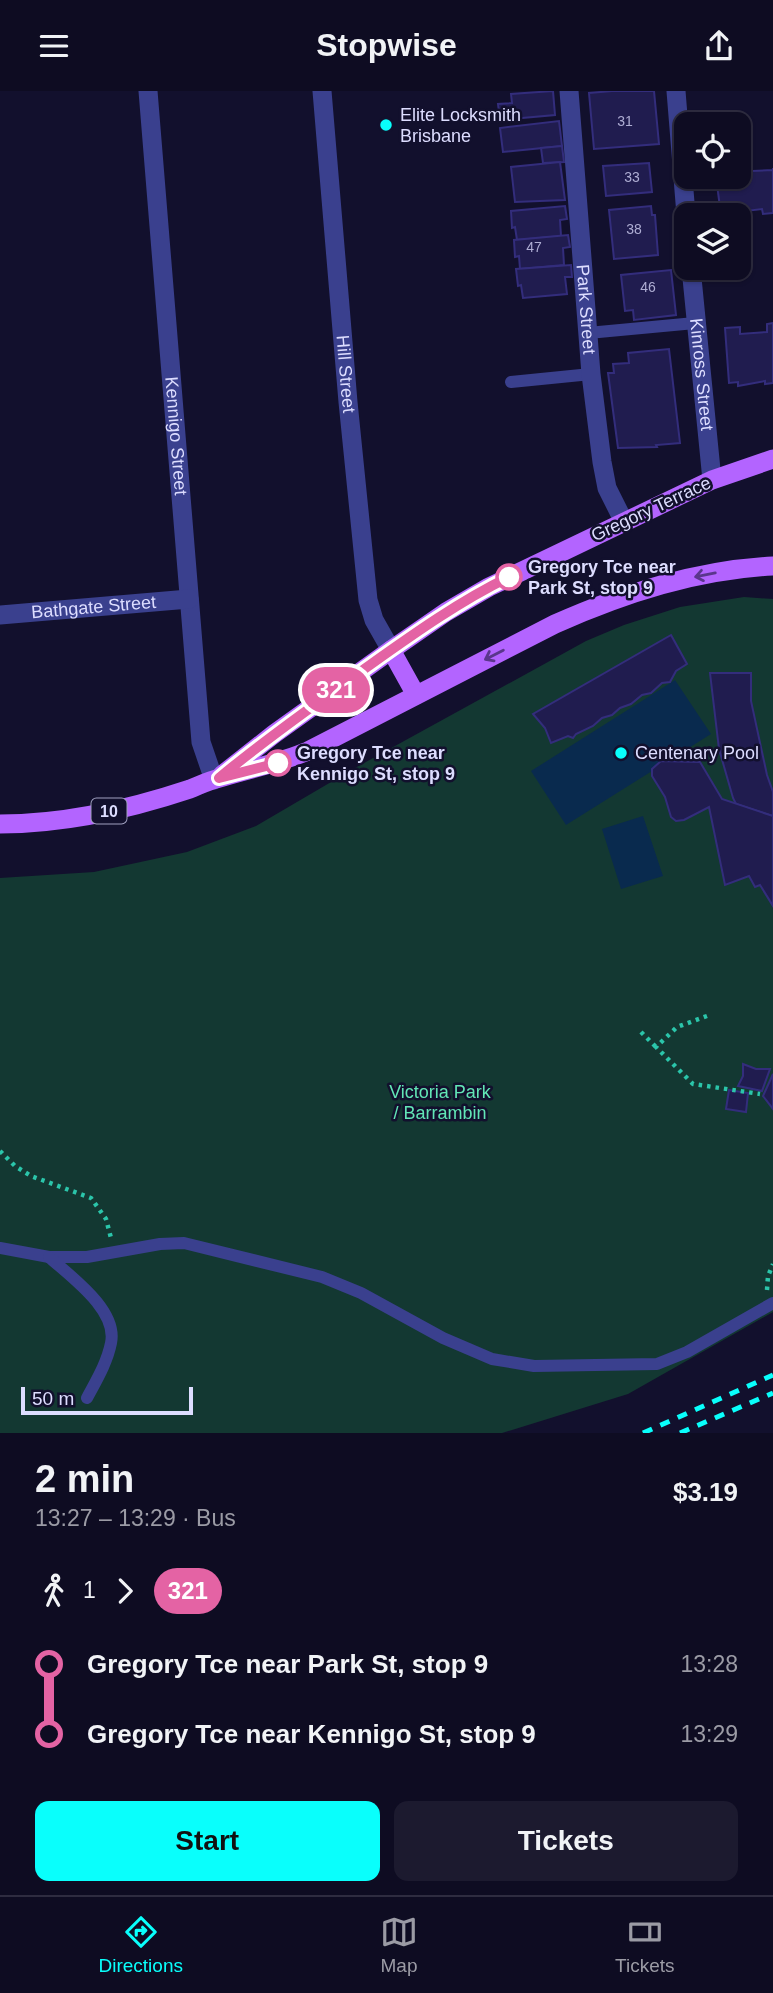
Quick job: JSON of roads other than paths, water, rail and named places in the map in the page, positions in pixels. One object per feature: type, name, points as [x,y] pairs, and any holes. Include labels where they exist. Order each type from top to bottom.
[{"type":"main road","name":"Gregory Terrace","points":[[216,779],[391,650],[446,612],[489,587],[712,480],[773,459]]},
{"type":"main road","name":"Gregory Terrace","points":[[0,824],[96,814],[267,766],[308,751],[555,624],[633,592],[739,568],[773,566]]},
{"type":"main road","points":[[391,650],[416,695]]},
{"type":"street","name":"Kennigo Street","points":[[148,91],[201,741],[216,779]]},
{"type":"street","name":"Hill Street","points":[[322,91],[368,600],[372,614],[391,650]]},
{"type":"street","name":"Park Street","points":[[569,91],[591,374],[606,484],[624,522]]},
{"type":"street","points":[[676,91],[686,203]]},
{"type":"street","name":"Kinross Street","points":[[692,280],[712,480]]},
{"type":"street","name":"Bathgate Street","points":[[0,615],[189,599]]},
{"type":"lane","points":[[588,334],[695,323]]},
{"type":"lane","points":[[511,382],[591,374]]},
{"type":"lane","points":[[0,1248],[49,1257],[87,1257],[184,1243],[321,1277],[361,1293],[443,1338],[492,1359],[534,1366],[657,1364],[687,1352],[773,1303]]},
{"type":"lane","points":[[49,1257],[93,1298],[108,1318],[111,1340],[101,1371],[87,1398]]},
{"type":"water","name":"Centenary Pool","points":[[675,680],[711,734],[566,825],[531,771]]},
{"type":"water","name":"Centenary Pool","points":[[643,816],[663,876],[621,889],[602,829]]},
{"type":"railway","points":[[643,1433],[773,1375]]},
{"type":"railway","points":[[680,1433],[773,1393]]},
{"type":"place","name":"Elite Locksmith Brisbane","points":[[386,125]]},
{"type":"place","name":"Gregory Tce near Park St, stop 9","points":[[509,577]]},
{"type":"place","name":"Centenary Pool","points":[[621,753]]},
{"type":"place","name":"Gregory Tce near Kennigo St, stop 9","points":[[278,763]]},
{"type":"park label","name":"Victoria Park / Barrambin","points":[[440,1102]]}]
